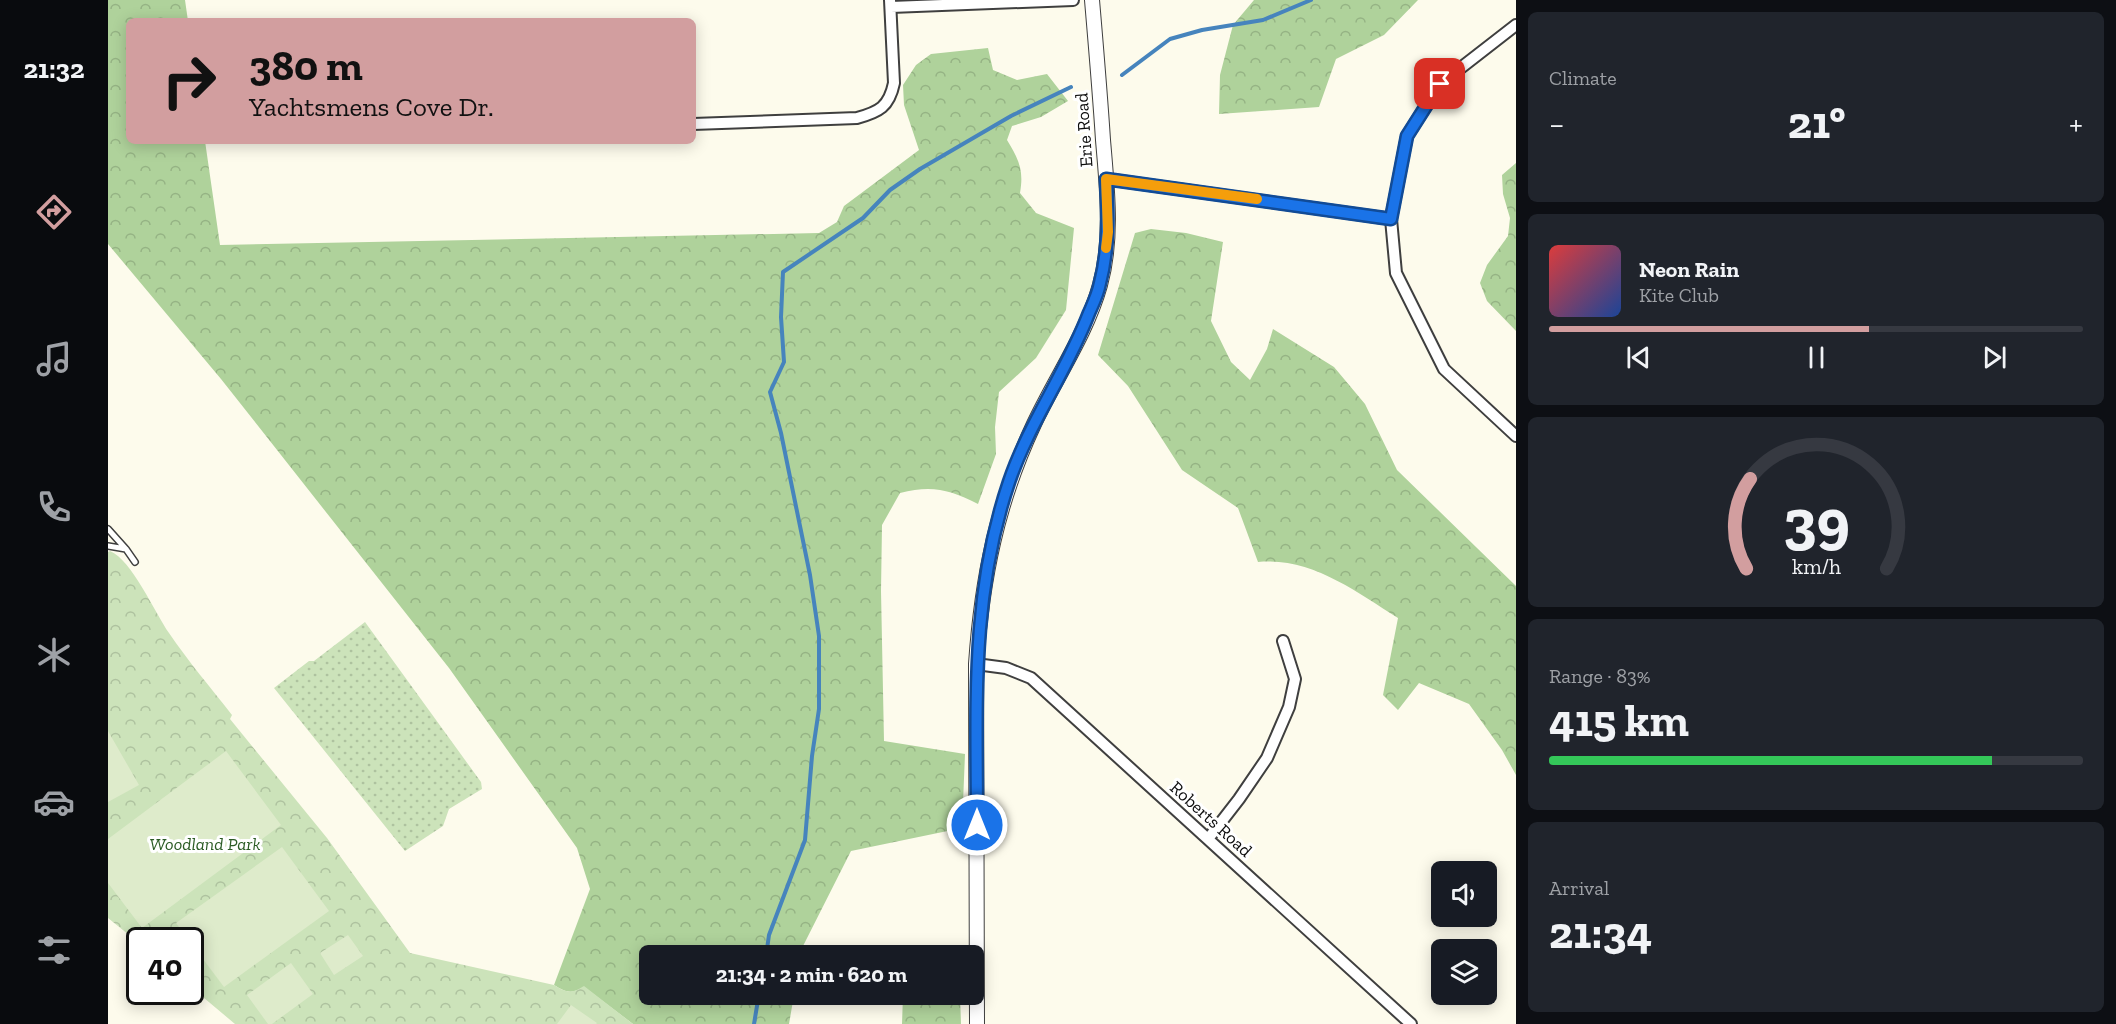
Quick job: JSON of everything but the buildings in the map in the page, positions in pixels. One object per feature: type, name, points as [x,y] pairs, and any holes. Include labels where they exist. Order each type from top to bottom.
[{"type":"street","points":[[696,124],[857,118],[873,114],[884,106],[891,96],[894,83],[891,4],[1073,0]]},
{"type":"street","name":"Erie Road","points":[[977,1024],[976,664],[980,612],[988,559],[1009,482],[1034,423],[1080,336],[1100,284],[1108,232],[1092,0]]},
{"type":"street","points":[[1516,25],[1440,84],[1407,136],[1391,219],[1396,273],[1444,369],[1516,436]]},
{"type":"street","points":[[1106,179],[1391,219]]},
{"type":"street","points":[[1208,839],[1267,758],[1289,707],[1295,679],[1283,641]]},
{"type":"street","name":"Roberts Road","points":[[976,664],[1006,668],[1030,678],[1411,1024]]},
{"type":"lane","points":[[108,529],[135,562]]},
{"type":"lane","points":[[108,546],[126,549]]},
{"type":"green space","points":[[108,0],[185,0],[188,18],[126,18],[126,144],[205,144],[220,245],[819,233],[837,222],[844,206],[919,150],[904,105],[903,85],[916,65],[931,54],[988,48],[993,70],[1017,80],[1047,74],[1068,101],[1041,117],[1012,126],[1007,140],[1020,165],[1020,193],[1036,213],[1074,228],[1066,310],[1036,358],[999,392],[995,427],[996,454],[978,504],[940,490],[921,489],[900,493],[882,525],[884,741],[965,754],[962,828],[851,851],[804,945],[639,945],[639,1005],[792,1005],[789,1024],[633,1024],[584,987],[569,992],[554,985],[590,889],[577,848],[449,668],[221,379],[108,244]]},
{"type":"green space","points":[[1254,0],[1418,0],[1384,35],[1336,59],[1319,107],[1219,114],[1220,75],[1233,25]]},
{"type":"green space","points":[[1516,163],[1516,331],[1487,301],[1480,283],[1487,265],[1508,236],[1510,218],[1503,194],[1502,175]]},
{"type":"green space","points":[[1151,229],[1186,233],[1223,242],[1211,321],[1231,362],[1250,380],[1267,349],[1273,329],[1334,367],[1365,404],[1397,470],[1516,586],[1516,775],[1502,750],[1469,704],[1419,683],[1398,710],[1383,695],[1398,618],[1349,587],[1314,570],[1277,562],[1258,562],[1238,508],[1182,470],[1128,386],[1098,355],[1135,233]]},
{"type":"green space","name":"Woodland Park","points":[[108,552],[118,556],[127,565],[176,643],[232,715],[230,719],[327,838],[410,953],[554,985],[566,991],[584,986],[633,1024],[235,1024],[204,998],[204,927],[126,927],[126,933],[108,918]]},
{"type":"green space","points":[[365,622],[481,782],[482,789],[449,809],[443,826],[405,851],[274,688]]},
{"type":"green space","points":[[108,731],[139,785],[108,802]]},
{"type":"green space","points":[[226,751],[281,825],[143,927],[108,883],[108,839]]},
{"type":"green space","points":[[282,847],[329,911],[224,987],[204,960],[204,927],[179,927],[176,923]]},
{"type":"green space","points":[[348,935],[363,956],[334,975],[320,953]]},
{"type":"green space","points":[[291,963],[313,994],[272,1024],[268,1024],[247,995]]},
{"type":"green space","points":[[571,1005],[597,1023],[557,1024]]},
{"type":"green space","points":[[903,1005],[960,1005],[961,1024],[902,1024]]},
{"type":"waterway","points":[[1122,75],[1170,39],[1202,30],[1263,20],[1311,0]]},
{"type":"waterway","points":[[768,945],[769,935],[805,840],[812,756],[819,709],[819,636],[810,575],[781,433],[770,392],[784,362],[781,317],[783,272],[863,218],[890,190],[920,169],[1011,116],[1071,87]]},
{"type":"waterway","points":[[754,1024],[757,1005]]},
{"type":"slow traffic","points":[[1106,248],[1108,232],[1106,179],[1257,199]]},
{"type":"route","points":[[977,825],[976,664],[980,612],[988,559],[1009,482],[1034,423],[1080,336],[1100,284],[1108,232],[1106,179],[1391,219],[1407,136],[1440,84]]}]
